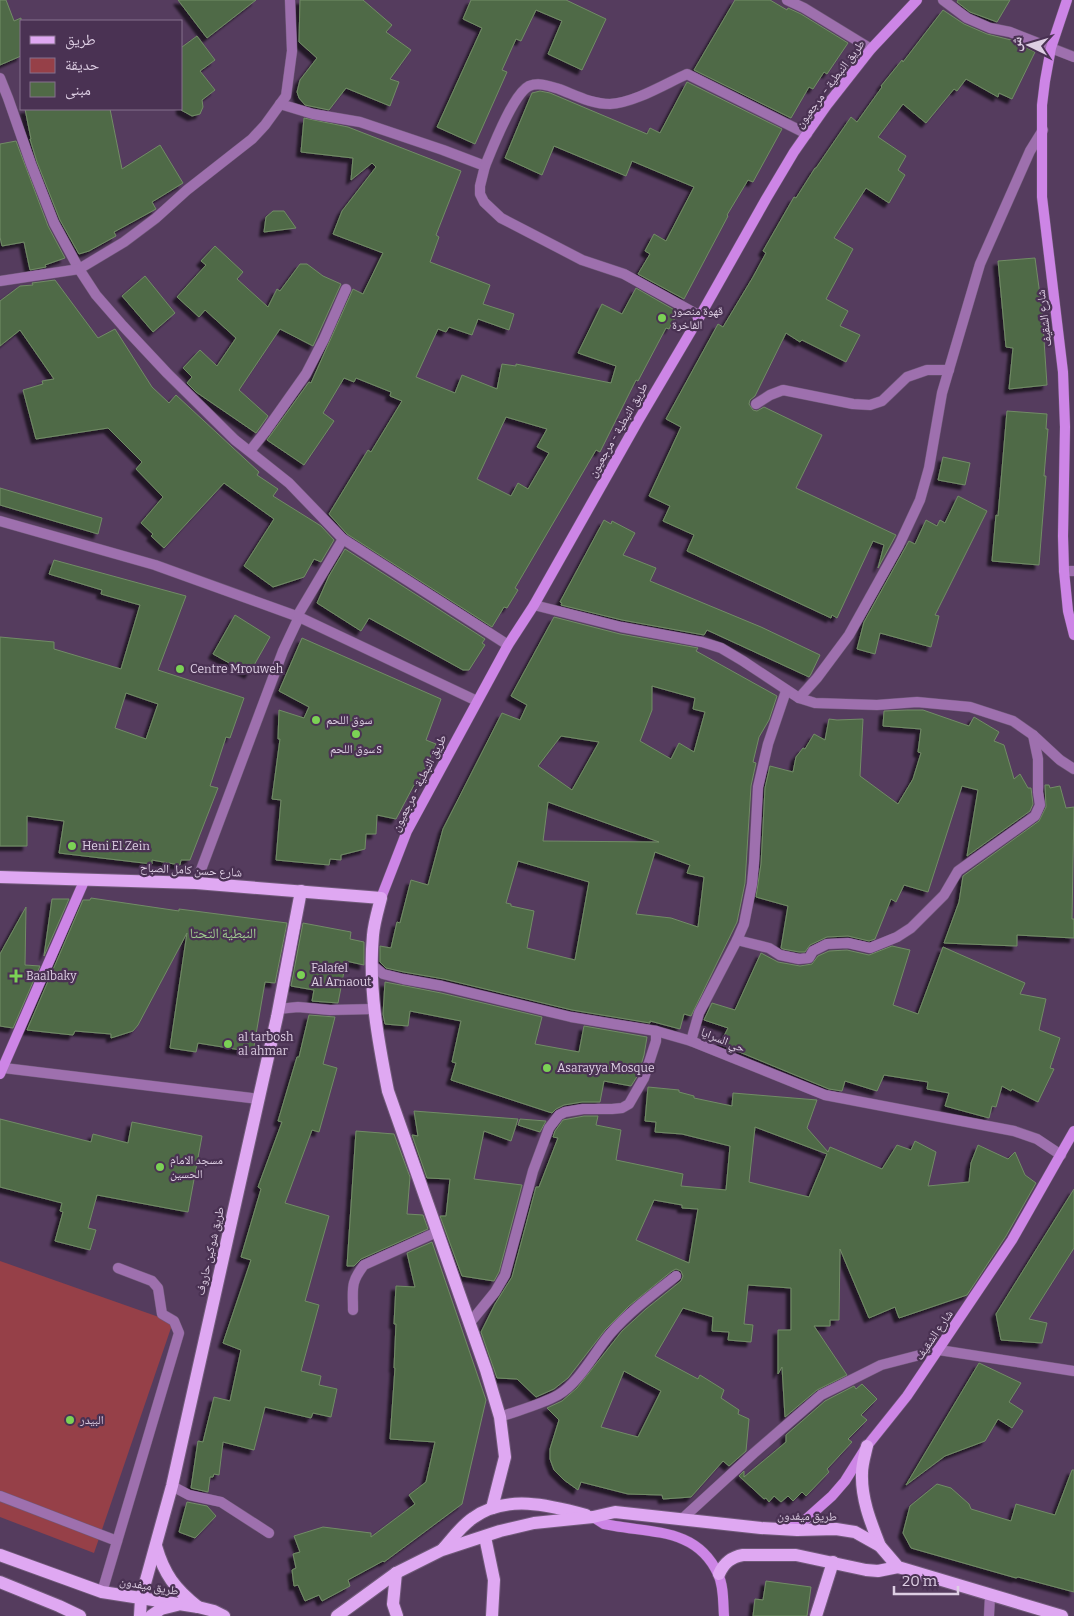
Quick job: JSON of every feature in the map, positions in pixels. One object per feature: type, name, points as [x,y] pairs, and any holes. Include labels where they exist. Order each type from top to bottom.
[{"type":"main road","name":"طريق النبطية - مرجعيون","points":[[381,898],[407,831],[477,701],[508,645],[534,605],[766,198],[807,134],[871,49],[917,0]]},
{"type":"main road","name":"شارع الشقيف","points":[[1067,0],[1051,48],[1042,105],[1042,198],[1063,372],[1065,427],[1062,536],[1069,571],[1068,611],[1074,635]]},
{"type":"main road","name":"شارع حسن كامل الصباح","points":[[0,877],[196,883],[301,890],[381,898]]},
{"type":"main road","points":[[2,1071],[85,879]]},
{"type":"main road","name":"طريق شوكين حاروف","points":[[140,1616],[141,1598],[172,1486],[259,1099],[301,890]]},
{"type":"main road","points":[[381,898],[373,933],[371,964],[374,1009],[388,1091],[500,1417],[505,1457],[492,1508]]},
{"type":"main road","name":"شارع الشقيف","points":[[788,1529],[804,1521],[846,1481],[867,1446],[907,1396],[1012,1240],[1074,1131]]},
{"type":"main road","points":[[867,1446],[862,1473],[864,1497],[880,1546]]},
{"type":"main road","name":"طريق ميفدون","points":[[442,1550],[473,1518],[492,1508],[516,1503],[544,1505],[593,1517]]},
{"type":"main road","name":"طريق ميفدون","points":[[337,1616],[396,1573],[442,1550],[500,1531],[534,1523],[593,1517],[615,1512],[761,1528],[836,1529],[855,1532],[880,1546],[898,1567]]},
{"type":"main road","points":[[593,1517],[604,1524],[681,1537],[698,1547],[719,1574],[724,1616]]},
{"type":"main road","points":[[485,1537],[494,1580],[492,1616]]},
{"type":"main road","points":[[156,1546],[161,1564],[171,1582],[198,1607]]},
{"type":"main road","name":"طريق ميفدون","points":[[0,1555],[102,1592],[198,1607],[224,1616]]},
{"type":"main road","points":[[719,1574],[725,1563],[737,1556],[743,1555],[796,1555],[878,1572],[898,1567],[1062,1616]]},
{"type":"main road","points":[[816,1616],[833,1562]]},
{"type":"main road","points":[[396,1573],[393,1604],[397,1616]]},
{"type":"main road","points":[[0,1582],[80,1616]]},
{"type":"main road","points":[[152,1616],[161,1609],[179,1605]]},
{"type":"street","points":[[0,281],[79,269],[124,242],[236,153],[265,125],[286,96],[290,76],[292,52],[290,0]]},
{"type":"street","points":[[787,0],[804,8],[871,49]]},
{"type":"street","points":[[943,0],[967,18],[990,28],[1010,32],[1074,57]]},
{"type":"street","points":[[700,316],[624,274],[582,260],[501,218],[484,202],[480,194],[480,186],[485,166],[508,114],[523,91],[536,84],[544,84],[591,102],[609,104],[629,101],[687,74],[807,134]]},
{"type":"street","points":[[0,78],[30,164],[54,223],[79,269],[96,295],[167,373],[236,440],[289,483],[342,539],[508,645]]},
{"type":"street","points":[[280,104],[313,114],[360,122],[485,166]]},
{"type":"street","points":[[798,698],[818,678],[850,635],[887,568],[920,500],[929,468],[942,393],[980,264],[1030,152],[1043,130]]},
{"type":"street","points":[[250,451],[266,432],[306,374],[346,289]]},
{"type":"street","points":[[756,404],[770,395],[783,390],[853,404],[870,404],[882,401],[907,377],[927,370],[950,370]]},
{"type":"street","points":[[0,521],[155,565],[299,617],[477,701]]},
{"type":"street","points":[[196,883],[279,660],[299,617],[299,613],[342,539]]},
{"type":"street","points":[[534,605],[621,627],[702,642],[721,648],[786,691],[798,698],[815,703],[877,705],[917,702],[970,707],[1013,721],[1033,735],[1060,760],[1074,769]]},
{"type":"street","points":[[691,1041],[699,1014],[744,924],[752,884],[758,787],[762,763],[786,691]]},
{"type":"street","points":[[737,940],[769,948],[780,955],[799,959],[809,958],[813,951],[827,944],[848,944],[870,948],[897,937],[911,928],[944,895],[958,871],[1035,816],[1040,805],[1038,759],[1033,735]]},
{"type":"street","name":"حي السرايا","points":[[371,964],[384,974],[403,980],[442,986],[571,1017],[656,1031],[691,1041],[825,1095],[1014,1131],[1036,1139],[1061,1155]]},
{"type":"street","points":[[278,1009],[298,1007],[330,1010],[374,1009]]},
{"type":"street","points":[[469,1324],[495,1292],[505,1275],[534,1171],[549,1128],[565,1112],[622,1108],[629,1104],[644,1078],[654,1048],[656,1031]]},
{"type":"street","points":[[2,1071],[259,1099]]},
{"type":"street","points":[[353,1310],[352,1283],[364,1265],[437,1232]]},
{"type":"street","points":[[102,1592],[179,1332],[174,1321],[162,1314],[158,1288],[152,1281],[118,1268]]},
{"type":"street","points":[[500,1417],[546,1401],[565,1390],[610,1334],[629,1315],[676,1276]]},
{"type":"street","points":[[682,1519],[821,1395],[881,1365],[939,1350],[1074,1371]]},
{"type":"street","points":[[172,1486],[189,1495],[221,1502],[269,1533]]},
{"type":"street","points":[[0,1496],[117,1541]]},
{"type":"street","points":[[989,1616],[990,1596]]},
{"type":"green space","name":"البيدر","points":[[0,1261],[173,1322],[94,1553],[0,1517]]},
{"type":"building","points":[[0,0],[6,0],[14,21],[21,18],[20,56],[0,65]]},
{"type":"building","points":[[178,0],[256,0],[207,38]]},
{"type":"building","points":[[300,0],[363,0],[392,25],[386,32],[411,50],[390,79],[399,82],[390,106],[346,88],[329,110],[305,105],[299,98],[297,92],[300,80],[317,58],[299,42]]},
{"type":"building","points":[[471,0],[566,0],[606,19],[582,70],[548,54],[562,21],[536,10],[521,41],[516,39],[502,70],[507,72],[475,144],[437,127],[482,28],[463,19]]},
{"type":"building","points":[[735,0],[770,0],[787,10],[788,8],[801,14],[848,43],[827,74],[824,72],[813,89],[809,87],[791,118],[694,70]]},
{"type":"building","points":[[958,0],[1010,0],[997,22],[970,12],[957,2]]},
{"type":"building","points":[[943,10],[964,24],[987,34],[1011,40],[1035,52],[1012,99],[999,93],[998,97],[966,79],[957,91],[954,89],[926,123],[903,104],[878,137],[906,156],[898,170],[905,175],[889,203],[866,188],[834,238],[853,249],[826,299],[848,311],[840,326],[860,335],[846,362],[802,340],[800,342],[786,333],[755,396],[750,400],[749,404],[753,410],[757,411],[764,407],[822,435],[796,488],[896,535],[878,568],[884,545],[873,541],[837,618],[832,615],[831,618],[687,551],[694,535],[663,521],[670,506],[649,496],[681,427],[666,419],[718,324],[723,327],[753,277],[766,253],[763,251],[794,197],[796,198],[851,117],[857,122],[881,86],[902,60],[903,62]]},
{"type":"building","points":[[197,36],[215,60],[200,71],[215,90],[202,100],[203,107],[200,114],[192,116],[181,110],[182,47]]},
{"type":"building","points":[[687,82],[782,129],[753,182],[748,180],[727,215],[684,299],[638,274],[650,254],[645,251],[654,234],[666,241],[694,187],[632,161],[626,176],[554,146],[542,175],[505,158],[532,93],[540,91],[550,93],[647,134],[650,128],[660,133]]},
{"type":"building","points":[[25,110],[110,110],[122,169],[160,145],[183,183],[152,202],[156,209],[114,232],[116,236],[89,251],[79,254],[60,220],[37,162]]},
{"type":"building","points":[[304,118],[348,127],[461,171],[436,235],[439,237],[430,262],[490,285],[483,304],[514,314],[509,330],[478,319],[472,335],[449,327],[446,332],[438,329],[416,377],[455,393],[462,375],[497,389],[502,364],[516,366],[516,364],[611,383],[616,366],[578,353],[602,304],[622,314],[636,288],[678,312],[669,329],[666,328],[638,381],[636,380],[600,452],[596,450],[515,588],[518,590],[507,608],[504,607],[492,627],[347,534],[329,514],[368,450],[371,452],[402,401],[390,396],[391,392],[356,378],[354,382],[344,378],[323,413],[334,421],[304,465],[267,440],[309,382],[311,383],[353,289],[363,294],[383,253],[333,234],[342,211],[376,167],[372,163],[351,180],[353,158],[301,152]],"holes":[[[506,417],[547,429],[537,447],[549,453],[528,489],[518,483],[511,496],[477,479]]]},
{"type":"building","points":[[16,141],[48,226],[65,258],[45,265],[46,267],[30,270],[24,242],[2,246],[0,237],[0,144]]},
{"type":"building","points":[[273,211],[284,211],[296,228],[264,232],[266,217]]},
{"type":"building","points":[[215,246],[243,272],[237,279],[268,307],[277,289],[280,291],[300,264],[307,264],[323,276],[341,284],[313,346],[280,329],[239,390],[268,416],[256,433],[196,392],[187,383],[192,377],[183,368],[200,350],[217,366],[236,338],[205,310],[199,317],[177,297],[206,265],[201,261]]},
{"type":"building","points":[[1035,258],[1042,310],[1047,385],[1009,389],[1013,348],[1006,347],[998,261]]},
{"type":"building","points":[[145,276],[175,313],[153,332],[122,296]]},
{"type":"building","points":[[55,280],[98,338],[115,329],[152,387],[169,403],[176,395],[259,472],[257,475],[278,489],[273,496],[321,526],[334,540],[321,562],[314,559],[304,577],[273,587],[244,566],[274,519],[224,483],[164,548],[141,523],[163,497],[136,469],[142,462],[108,428],[36,439],[23,390],[43,384],[42,381],[54,379],[20,330],[0,346],[0,301],[20,286]]},
{"type":"building","points":[[1007,411],[1047,414],[1046,429],[1048,429],[1044,476],[1046,476],[1039,565],[992,561]]},
{"type":"building","points":[[943,457],[970,463],[965,485],[938,480]]},
{"type":"building","points":[[0,488],[102,518],[98,534],[0,505]]},
{"type":"building","points":[[958,496],[987,511],[935,615],[939,616],[931,647],[880,633],[875,654],[857,649],[864,622],[909,541],[915,544],[926,520],[937,526],[940,520],[945,523]]},
{"type":"building","points":[[604,520],[611,524],[612,521],[635,533],[623,555],[656,568],[650,581],[761,627],[820,655],[809,677],[707,630],[704,635],[622,620],[561,605],[562,603],[560,602]]},
{"type":"building","points":[[345,549],[485,639],[482,643],[485,645],[469,670],[463,670],[369,618],[361,631],[317,603],[329,576]]},
{"type":"building","points":[[54,560],[186,596],[158,670],[244,698],[230,738],[226,737],[210,786],[218,788],[190,860],[181,860],[180,865],[152,860],[152,864],[59,853],[64,821],[27,816],[27,846],[0,846],[0,637],[54,642],[54,649],[121,669],[140,605],[101,594],[102,590],[49,574]],"holes":[[[126,693],[158,704],[146,739],[115,728]]]},
{"type":"building","points":[[235,615],[270,637],[249,674],[213,654]]},
{"type":"building","points":[[554,617],[620,634],[698,648],[696,651],[777,696],[769,720],[759,737],[753,762],[756,763],[751,786],[745,883],[737,922],[691,1016],[684,1014],[680,1029],[650,1021],[650,1023],[572,1010],[444,979],[386,968],[380,962],[380,946],[391,948],[397,922],[400,923],[411,880],[428,885],[443,829],[502,713],[520,720],[527,705],[511,696]],"holes":[[[652,686],[695,698],[693,709],[705,712],[694,752],[679,743],[671,759],[640,741],[652,710]],[[561,736],[599,742],[572,790],[538,766]],[[548,802],[659,842],[543,841]],[[655,852],[690,865],[687,873],[704,877],[698,927],[671,918],[636,914]],[[518,861],[589,882],[575,960],[527,948],[534,911],[511,906],[511,904],[506,903]]]},
{"type":"building","points":[[302,638],[441,699],[426,740],[436,744],[418,784],[414,785],[396,819],[377,815],[376,834],[366,834],[365,849],[341,855],[341,860],[330,859],[329,865],[276,860],[281,800],[272,799],[280,739],[278,739],[279,710],[304,718],[309,707],[279,691]]},
{"type":"building","points":[[923,710],[969,726],[974,717],[999,732],[994,741],[1004,745],[1014,779],[1020,774],[1028,788],[1031,788],[1033,804],[1030,811],[967,856],[978,790],[962,786],[928,892],[904,885],[896,902],[891,899],[875,939],[869,941],[848,936],[827,937],[810,945],[805,952],[781,948],[788,906],[756,897],[761,864],[765,788],[770,766],[793,772],[796,757],[803,748],[805,749],[814,734],[825,740],[829,719],[863,719],[860,776],[898,804],[913,779],[921,753],[918,752],[921,729],[883,726],[884,711]]},
{"type":"building","points":[[1045,785],[1049,785],[1050,788],[1060,786],[1066,808],[1074,807],[1072,919],[1074,919],[1074,938],[1017,935],[1017,946],[944,943],[959,902],[963,876],[1039,821],[1046,807]]},
{"type":"building","points":[[91,898],[179,911],[179,909],[287,923],[275,983],[265,982],[253,1052],[198,1043],[196,1052],[170,1048],[187,933],[133,1031],[111,1038],[111,1034],[75,1031],[73,1035],[27,1030],[83,900],[90,900]]},
{"type":"building","points":[[52,899],[69,899],[44,956]]},
{"type":"building","name":"Baalbaky","points":[[26,907],[25,965],[40,966],[13,1028],[0,1026],[0,954]]},
{"type":"building","points":[[303,923],[351,932],[350,939],[364,942],[364,965],[346,961],[338,1003],[312,1001],[314,990],[291,986]]},
{"type":"building","points":[[892,946],[910,950],[893,1005],[918,1014],[943,947],[1025,983],[1020,994],[1046,999],[1039,1030],[1060,1038],[1050,1068],[1054,1069],[1038,1102],[1002,1086],[996,1107],[992,1106],[989,1118],[945,1106],[949,1093],[927,1089],[928,1082],[884,1075],[877,1091],[845,1081],[842,1091],[829,1089],[720,1044],[728,1028],[704,1020],[712,1003],[735,1010],[761,953],[778,962],[800,966],[812,964],[818,956],[829,951],[847,950],[869,955]]},
{"type":"building","points":[[385,982],[542,1017],[535,1044],[579,1052],[584,1026],[647,1037],[638,1075],[631,1086],[604,1081],[600,1102],[564,1105],[552,1113],[451,1080],[456,1063],[452,1062],[461,1021],[410,1011],[408,1026],[385,1024],[383,1014]]},
{"type":"building","points":[[309,1015],[335,1017],[323,1064],[337,1068],[319,1132],[312,1130],[285,1203],[329,1216],[305,1301],[319,1305],[301,1371],[321,1376],[319,1385],[337,1389],[331,1417],[313,1413],[311,1418],[265,1407],[254,1450],[223,1442],[219,1475],[214,1474],[213,1477],[210,1477],[208,1492],[191,1488],[198,1441],[203,1442],[214,1397],[230,1401],[241,1350],[223,1343],[251,1260],[241,1257],[261,1189],[258,1187],[282,1122],[278,1121],[297,1057],[299,1057]]},
{"type":"building","points":[[648,1087],[679,1090],[679,1092],[694,1096],[694,1098],[732,1106],[733,1093],[817,1100],[807,1128],[828,1152],[830,1147],[882,1169],[897,1145],[911,1150],[915,1141],[936,1152],[928,1186],[969,1182],[971,1163],[978,1145],[1008,1159],[1015,1152],[1025,1175],[1036,1183],[1006,1236],[967,1295],[899,1318],[895,1307],[869,1318],[840,1249],[839,1320],[830,1320],[830,1326],[814,1326],[847,1375],[817,1390],[785,1417],[782,1367],[778,1374],[778,1330],[791,1330],[791,1288],[748,1285],[744,1324],[753,1325],[751,1342],[728,1340],[729,1332],[712,1331],[713,1317],[683,1308],[655,1356],[698,1379],[700,1375],[724,1390],[721,1398],[739,1410],[738,1414],[749,1419],[746,1451],[729,1466],[723,1461],[691,1497],[663,1499],[662,1495],[628,1494],[581,1482],[578,1490],[554,1470],[550,1459],[550,1449],[559,1420],[547,1408],[562,1401],[577,1388],[622,1331],[681,1281],[683,1276],[681,1271],[676,1269],[672,1271],[629,1306],[605,1330],[568,1378],[554,1389],[536,1397],[517,1379],[497,1378],[481,1332],[495,1304],[512,1277],[536,1187],[539,1187],[558,1138],[553,1137],[555,1131],[563,1120],[584,1116],[598,1116],[596,1125],[621,1130],[616,1160],[683,1174],[681,1186],[726,1190],[730,1146],[682,1134],[655,1132],[656,1122],[645,1121]],"holes":[[[755,1127],[827,1154],[809,1197],[749,1182]],[[654,1200],[682,1205],[682,1208],[698,1209],[689,1263],[636,1240]],[[624,1371],[661,1391],[638,1437],[601,1427]]]},
{"type":"building","points":[[414,1111],[518,1119],[511,1141],[484,1131],[474,1179],[522,1185],[499,1272],[494,1281],[462,1276],[440,1216],[446,1216],[450,1179],[427,1178],[412,1135],[418,1136]]},
{"type":"building","points":[[0,1119],[91,1142],[93,1134],[128,1143],[132,1122],[202,1136],[188,1212],[97,1195],[88,1228],[96,1230],[90,1250],[55,1241],[63,1212],[60,1211],[62,1203],[0,1187]]},
{"type":"building","points":[[520,1119],[546,1121],[540,1132],[518,1125]]},
{"type":"building","points":[[356,1131],[394,1134],[410,1177],[407,1214],[423,1215],[428,1229],[361,1259],[354,1266],[347,1266]]},
{"type":"building","points":[[1074,1189],[1074,1248],[1029,1319],[1047,1323],[1042,1343],[1001,1340],[996,1314]]},
{"type":"building","points":[[432,1242],[486,1400],[462,1504],[384,1562],[348,1580],[350,1586],[322,1601],[319,1595],[305,1601],[298,1585],[294,1586],[292,1570],[296,1568],[293,1554],[300,1552],[294,1536],[323,1527],[371,1533],[371,1537],[415,1504],[409,1495],[426,1482],[435,1442],[390,1439],[395,1368],[396,1324],[394,1324],[396,1286],[415,1287],[407,1253]]},
{"type":"building","points":[[979,1363],[1021,1383],[1009,1402],[1023,1411],[1012,1428],[998,1419],[985,1441],[945,1456],[906,1485]]},
{"type":"building","points":[[862,1384],[877,1399],[861,1415],[867,1420],[848,1439],[852,1442],[827,1469],[829,1472],[806,1496],[802,1492],[793,1501],[788,1496],[781,1502],[774,1496],[769,1502],[739,1476],[744,1471],[744,1477],[786,1442],[786,1435],[825,1401],[854,1386],[856,1389]]},
{"type":"building","points":[[1072,1470],[1074,1470],[1074,1592],[1016,1578],[911,1548],[903,1533],[910,1506],[937,1484],[951,1488],[969,1504],[971,1509],[1011,1521],[1016,1504],[1055,1515]]},
{"type":"building","points":[[187,1502],[207,1506],[216,1516],[195,1538],[179,1532]]},
{"type":"building","points":[[766,1581],[811,1587],[807,1616],[753,1616],[755,1599],[763,1600]]},
{"type":"place","name":"قهوة منصور الفاخرة","points":[[662,318]]},
{"type":"place","name":"Centre Mrouweh","points":[[180,669]]},
{"type":"place","name":"سوق اللحم","points":[[316,720]]},
{"type":"place","name":"سوق اللحمs","points":[[356,734]]},
{"type":"place","name":"Heni El Zein","points":[[72,846]]},
{"type":"place","name":"Falafel Al Arnaout","points":[[301,975]]},
{"type":"place","name":"Baalbaky","points":[[16,976]]},
{"type":"place","name":"al tarbosh al ahmar","points":[[228,1044]]},
{"type":"place","name":"Asarayya Mosque","points":[[547,1068]]},
{"type":"place","name":"مسجد الامام الحسين","points":[[160,1167]]},
{"type":"place","name":"البيدر","points":[[70,1420]]},
{"type":"district","name":"النبطية التحتا","points":[[223,933]]}]
